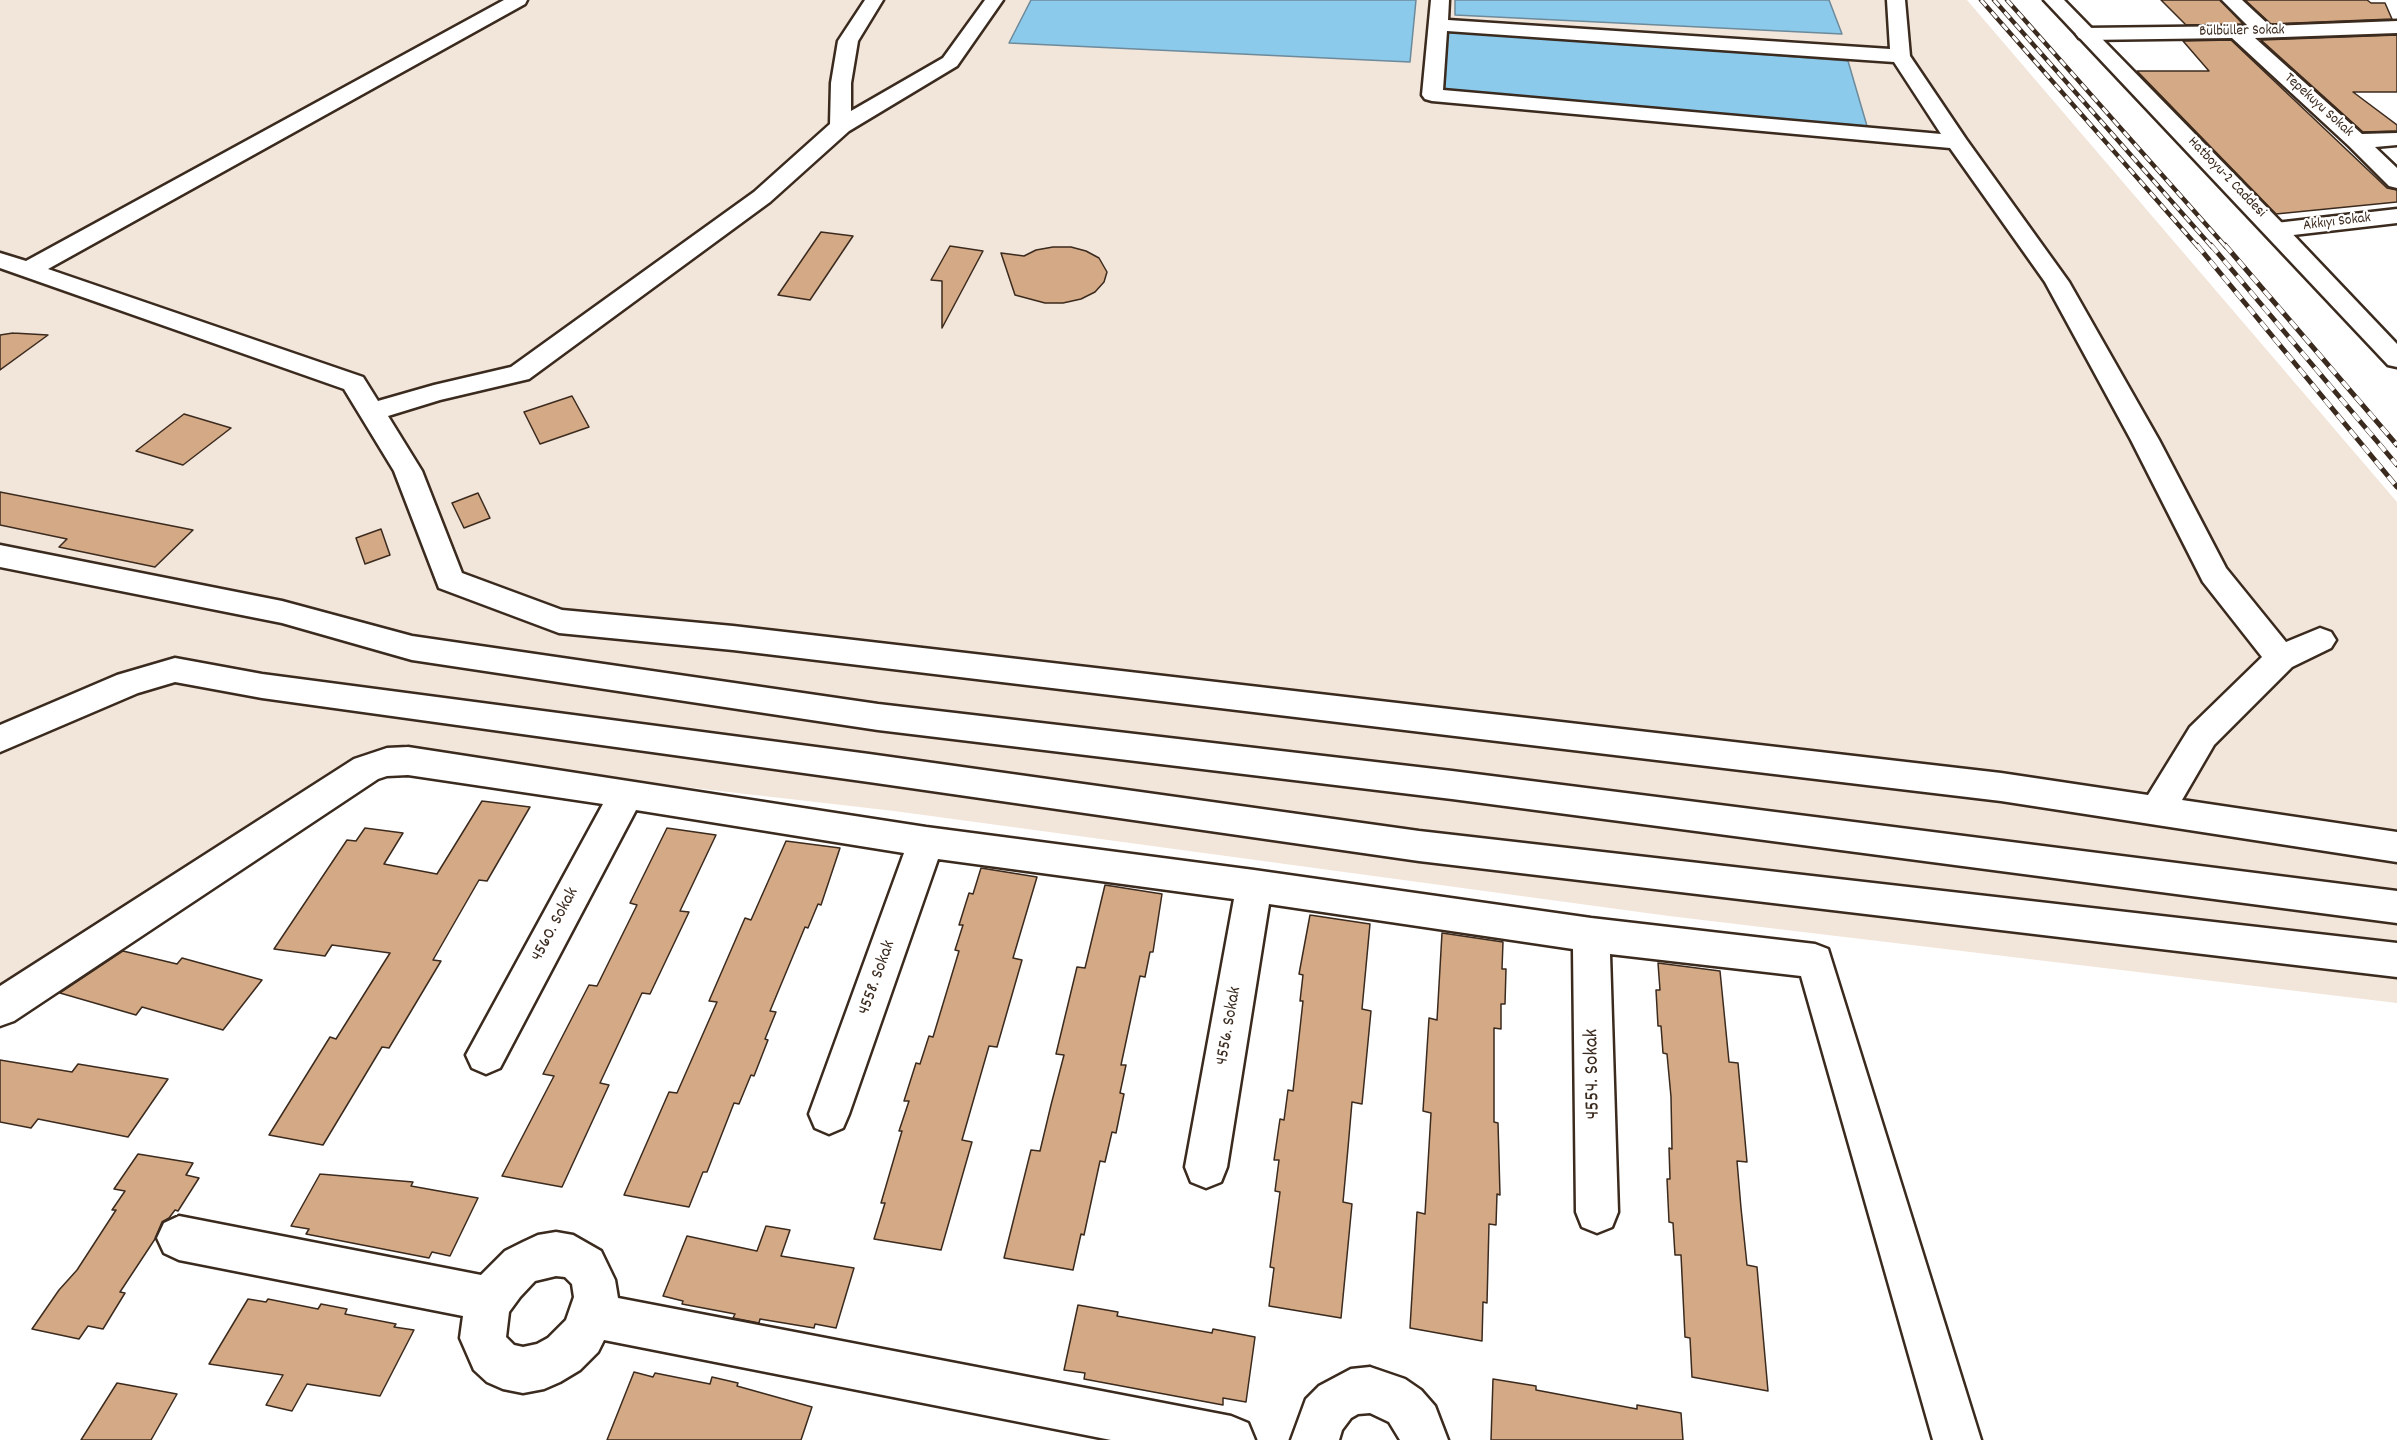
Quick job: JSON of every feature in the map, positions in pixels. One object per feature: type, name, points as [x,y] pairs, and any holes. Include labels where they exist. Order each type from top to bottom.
[{"type":"street","points":[[14,265],[518,0]]},
{"type":"street","points":[[841,126],[841,83],[848,41],[874,0]]},
{"type":"street","points":[[372,412],[434,393],[520,373],[762,197],[841,126],[950,62],[994,0]]},
{"type":"street","points":[[1440,0],[1432,95],[1957,142]]},
{"type":"street","points":[[1896,0],[1900,56],[1957,142],[2057,282],[2145,440],[2214,574],[2281,658]]},
{"type":"street","name":"Hatboyu-2 Caddesi","points":[[2053,0],[2276,230],[2397,359]]},
{"type":"street","points":[[2231,0],[2265,32]]},
{"type":"street","points":[[1438,25],[1900,56]]},
{"type":"street","name":"Bülbüller Sokak","points":[[2086,34],[2238,33],[2397,27]]},
{"type":"street","name":"Tepekuyu Sokak","points":[[2238,33],[2357,141],[2397,181]]},
{"type":"street","points":[[2357,141],[2397,139]]},
{"type":"street","name":"Akkıyı Sokak","points":[[2276,230],[2397,216]]},
{"type":"street","points":[[14,265],[354,383],[408,471],[450,580],[559,621],[793,645],[1989,785],[2397,847]]},
{"type":"street","points":[[0,556],[282,612],[412,648],[866,715],[1452,784],[2397,907]]},
{"type":"street","points":[[2157,811],[2202,736],[2281,658],[2320,640]]},
{"type":"street","points":[[0,739],[128,684],[175,670],[262,686],[1419,846],[2397,960]]},
{"type":"street","points":[[0,1008],[307,806],[366,770],[387,762],[408,761],[926,842],[1254,886],[1591,935],[1815,961],[1957,1440]]},
{"type":"street","name":"4560. Sokak","points":[[486,1055],[626,795]]},
{"type":"street","name":"4558. Sokak","points":[[829,1114],[926,842]]},
{"type":"street","name":"4556. Sokak","points":[[1206,1167],[1254,886]]},
{"type":"street","name":"4554. Sokak","points":[[1591,935],[1597,1212]]},
{"type":"street","points":[[180,1238],[491,1299]]},
{"type":"street","points":[[556,1254],[573,1257],[586,1266],[593,1280],[596,1297],[592,1315],[582,1336],[564,1354],[544,1366],[523,1370],[503,1366],[490,1354],[483,1338],[484,1319],[491,1299],[504,1281],[520,1266],[538,1257],[556,1254]]},
{"type":"street","points":[[592,1315],[1231,1440]]},
{"type":"street","points":[[1315,1440],[1323,1416],[1335,1401],[1352,1392],[1370,1390],[1389,1395],[1405,1406],[1418,1423],[1424,1440]]},
{"type":"shaded area","points":[[0,0],[1967,0],[2397,502],[2397,1003],[1669,916],[894,811],[468,762],[378,755],[0,1003]]},
{"type":"water","points":[[1031,0],[1416,0],[1410,62],[1009,43]]},
{"type":"water","points":[[1455,0],[1829,0],[1842,34],[1455,15]]},
{"type":"water","points":[[1447,30],[1848,61],[1867,126],[1440,91]]},
{"type":"building","points":[[2161,0],[2220,0],[2243,24],[2186,25]]},
{"type":"building","points":[[2245,0],[2367,0],[2371,3],[2385,3],[2392,19],[2271,24]]},
{"type":"building","points":[[2397,35],[2397,92],[2353,92],[2397,125],[2397,131],[2363,132],[2261,40]]},
{"type":"building","points":[[2231,40],[2387,188],[2397,190],[2397,202],[2276,214],[2137,71],[2209,71],[2183,41]]},
{"type":"building","points":[[821,232],[853,236],[810,300],[778,295]]},
{"type":"building","points":[[950,246],[983,251],[942,328],[942,281],[931,280]]},
{"type":"building","points":[[1071,247],[1099,258],[1107,272],[1104,282],[1095,292],[1081,299],[1063,303],[1045,303],[1015,295],[1001,253],[1024,256],[1036,250]]},
{"type":"building","points":[[13,333],[48,335],[0,370],[0,335]]},
{"type":"building","points":[[572,396],[589,427],[540,444],[524,412]]},
{"type":"building","points":[[184,414],[231,428],[183,465],[136,451]]},
{"type":"building","points":[[0,492],[193,530],[155,567],[59,547],[67,539],[0,525]]},
{"type":"building","points":[[478,493],[490,518],[464,528],[452,503]]},
{"type":"building","points":[[381,529],[390,555],[365,564],[356,538]]},
{"type":"building","points":[[482,801],[530,807],[487,881],[479,880],[433,960],[441,961],[389,1048],[382,1047],[323,1145],[269,1135],[330,1037],[336,1039],[390,953],[332,945],[325,956],[274,949],[347,840],[356,841],[365,828],[403,833],[384,864],[437,874]]},
{"type":"building","points":[[667,828],[716,835],[680,911],[689,912],[650,994],[642,993],[600,1083],[609,1085],[562,1187],[502,1176],[554,1076],[543,1074],[589,985],[597,986],[637,905],[630,903]]},
{"type":"building","points":[[786,841],[840,848],[821,905],[818,904],[808,928],[805,927],[770,1011],[776,1012],[754,1076],[751,1075],[739,1104],[734,1103],[707,1172],[703,1172],[689,1207],[624,1195],[669,1092],[677,1093],[717,1002],[709,1001],[745,918],[751,920]]},
{"type":"building","points":[[981,868],[1037,877],[1013,958],[1022,960],[997,1047],[989,1046],[962,1140],[972,1142],[941,1250],[874,1239],[885,1203],[881,1203],[902,1131],[899,1131],[909,1101],[904,1101],[916,1063],[920,1064],[929,1036],[933,1037],[959,951],[955,950],[963,925],[959,925],[969,893],[973,894]]},
{"type":"building","points":[[1105,885],[1162,894],[1153,952],[1150,952],[1145,977],[1140,976],[1121,1065],[1126,1065],[1120,1093],[1124,1094],[1116,1133],[1112,1132],[1105,1162],[1100,1161],[1084,1235],[1081,1234],[1073,1270],[1004,1258],[1031,1150],[1040,1151],[1064,1055],[1056,1054],[1077,967],[1085,968]]},
{"type":"building","points":[[1310,915],[1370,924],[1362,1009],[1371,1011],[1362,1104],[1352,1102],[1343,1202],[1352,1204],[1341,1318],[1269,1306],[1274,1268],[1270,1267],[1280,1192],[1275,1191],[1279,1160],[1274,1160],[1280,1119],[1284,1120],[1288,1090],[1293,1091],[1303,1001],[1300,1001],[1303,975],[1299,974]]},
{"type":"building","points":[[1442,933],[1503,942],[1502,969],[1506,969],[1505,1004],[1501,1004],[1501,1029],[1494,1028],[1494,1122],[1498,1123],[1500,1195],[1497,1194],[1496,1225],[1489,1224],[1487,1303],[1483,1302],[1482,1341],[1410,1328],[1417,1212],[1425,1214],[1431,1113],[1423,1111],[1429,1018],[1437,1020]]},
{"type":"building","points":[[123,951],[177,964],[182,958],[262,980],[223,1030],[142,1007],[136,1015],[60,993]]},
{"type":"building","points":[[1658,963],[1720,971],[1729,1062],[1738,1063],[1747,1162],[1737,1161],[1741,1208],[1747,1265],[1757,1267],[1768,1391],[1692,1377],[1690,1338],[1685,1337],[1681,1255],[1675,1255],[1673,1223],[1669,1222],[1667,1179],[1670,1179],[1669,1148],[1672,1149],[1671,1097],[1667,1054],[1663,1053],[1661,1026],[1658,1026],[1656,990],[1660,990]]},
{"type":"building","points":[[0,1060],[72,1072],[78,1064],[168,1079],[128,1137],[38,1119],[31,1128],[0,1122]]},
{"type":"building","points":[[138,1154],[193,1163],[186,1175],[199,1178],[178,1211],[175,1210],[169,1218],[162,1222],[155,1239],[120,1292],[125,1293],[103,1329],[88,1326],[79,1339],[32,1329],[59,1290],[77,1270],[116,1210],[112,1210],[125,1191],[114,1189]]},
{"type":"building","points":[[320,1174],[413,1182],[411,1186],[478,1198],[450,1256],[432,1252],[429,1258],[306,1234],[309,1229],[291,1226]]},
{"type":"building","points":[[766,1226],[790,1230],[781,1256],[854,1268],[836,1328],[815,1324],[814,1328],[760,1319],[759,1323],[733,1318],[735,1314],[682,1304],[683,1301],[663,1296],[687,1236],[757,1251]]},
{"type":"building","points":[[248,1299],[266,1302],[268,1299],[318,1309],[321,1304],[347,1309],[345,1314],[414,1330],[380,1396],[307,1384],[292,1411],[266,1405],[283,1375],[209,1364]]},
{"type":"building","points":[[1078,1305],[1118,1312],[1117,1316],[1212,1333],[1213,1329],[1255,1337],[1246,1402],[1223,1398],[1223,1405],[1084,1379],[1085,1373],[1064,1370]]},
{"type":"building","points":[[634,1372],[653,1377],[655,1373],[710,1384],[712,1377],[812,1407],[801,1440],[607,1440]]},
{"type":"building","points":[[1493,1379],[1536,1386],[1536,1390],[1637,1409],[1637,1405],[1681,1413],[1683,1440],[1491,1440]]},
{"type":"building","points":[[117,1383],[177,1394],[151,1440],[81,1440]]},
{"type":"railway","points":[[1981,0],[2198,247]]},
{"type":"railway","points":[[1994,0],[2212,247]]},
{"type":"railway","points":[[2007,0],[2226,247]]},
{"type":"railway","points":[[2197,245],[2397,487]]},
{"type":"railway","points":[[2211,245],[2397,465]]},
{"type":"railway","points":[[2225,245],[2397,445]]}]
